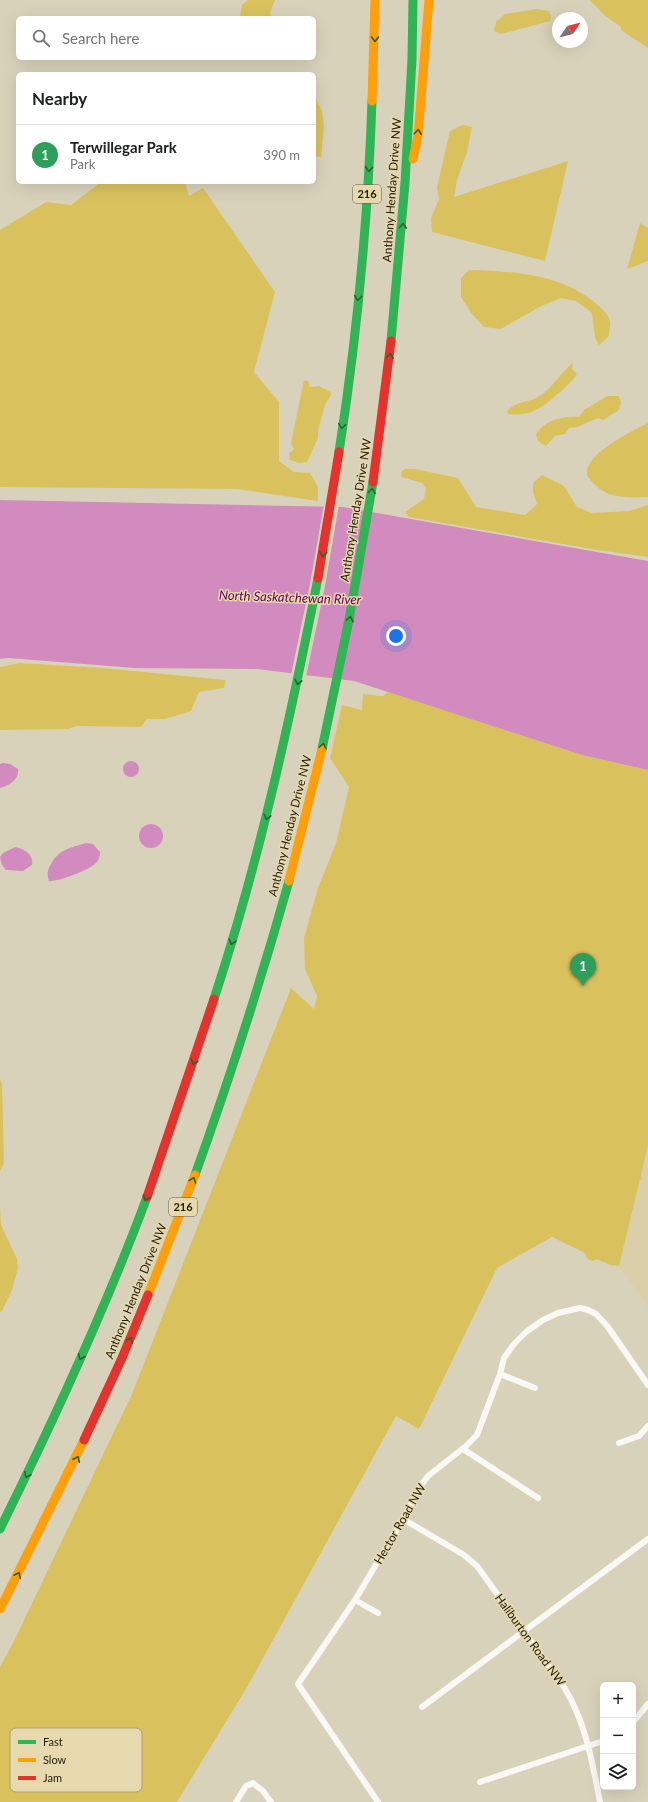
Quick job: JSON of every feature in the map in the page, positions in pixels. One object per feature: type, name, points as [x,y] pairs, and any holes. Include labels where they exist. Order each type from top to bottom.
[{"type":"highway","name":"Anthony Henday Drive NW","points":[[0,1528],[40,1449],[71,1380],[138,1221],[197,1054],[229,953],[263,832],[276,779],[317,586],[348,387],[356,324],[365,223],[374,77],[376,0]]},
{"type":"highway","name":"Anthony Henday Drive NW","points":[[0,1609],[75,1463],[138,1322],[174,1233],[236,1059],[288,887],[314,784],[336,687],[356,589],[373,488],[395,314],[405,197],[414,0]]},
{"type":"highway","points":[[405,197],[418,136],[429,0]]},
{"type":"street","name":"Hector Road NW","points":[[378,1802],[298,1684],[355,1600],[404,1519],[425,1480],[463,1449],[477,1435],[500,1374],[504,1358],[514,1344],[526,1332],[543,1320],[558,1313],[580,1308],[596,1314],[648,1385]]},
{"type":"street","points":[[500,1374],[535,1388]]},
{"type":"street","points":[[619,1443],[639,1436],[648,1426]]},
{"type":"street","points":[[463,1449],[538,1498]]},
{"type":"street","name":"Haliburton Road NW","points":[[404,1519],[464,1555],[477,1566],[564,1687],[576,1706],[589,1746],[600,1802]]},
{"type":"street","points":[[422,1707],[648,1539]]},
{"type":"street","points":[[355,1600],[378,1613]]},
{"type":"street","points":[[636,1718],[648,1704]]},
{"type":"street","points":[[480,1782],[600,1742]]},
{"type":"street","points":[[236,1802],[246,1786],[253,1783],[263,1791],[270,1802]]},
{"type":"shaded area","points":[[248,0],[275,0],[270,13],[271,16],[240,16],[242,5]]},
{"type":"shaded area","points":[[590,0],[648,0],[648,48],[621,30],[621,27],[604,15]]},
{"type":"shaded area","points":[[537,9],[549,11],[551,17],[550,21],[501,34],[494,31],[496,22],[505,14]]},
{"type":"shaded area","points":[[316,98],[322,111],[324,126],[321,157],[316,156]]},
{"type":"shaded area","points":[[463,125],[472,127],[467,152],[457,180],[454,197],[568,161],[545,261],[432,232],[431,218],[439,199],[437,187],[450,131]]},
{"type":"shaded area","points":[[98,184],[186,184],[189,196],[203,188],[275,292],[254,372],[279,402],[279,461],[294,472],[310,473],[318,487],[318,501],[237,489],[0,487],[0,230],[46,202],[71,205]]},
{"type":"shaded area","points":[[640,223],[648,228],[648,261],[627,269]]},
{"type":"shaded area","points":[[469,270],[519,273],[567,285],[594,302],[606,313],[610,323],[609,336],[599,345],[595,338],[592,313],[576,301],[561,298],[541,306],[501,329],[484,327],[472,314],[461,297],[461,278]]},
{"type":"shaded area","points":[[573,363],[572,369],[577,374],[550,400],[538,409],[531,412],[515,415],[508,414],[507,411],[513,406],[537,398],[543,394]]},
{"type":"shaded area","points":[[304,380],[308,381],[310,387],[319,386],[332,393],[325,405],[318,431],[318,438],[307,462],[299,463],[290,460],[289,453],[294,449],[291,443]]},
{"type":"shaded area","points":[[607,396],[619,396],[621,403],[619,410],[603,420],[598,418],[577,427],[569,428],[565,434],[555,436],[546,446],[538,441],[536,435],[539,430],[549,422],[560,418],[579,417],[584,410]]},
{"type":"shaded area","points":[[648,423],[648,497],[621,497],[606,493],[599,489],[587,475],[588,467],[593,459],[615,441]]},
{"type":"shaded area","points":[[405,469],[415,469],[458,478],[476,507],[525,515],[537,504],[533,492],[533,483],[542,475],[564,486],[577,507],[592,513],[629,511],[648,505],[648,557],[597,550],[409,517],[405,512],[424,499],[426,487],[422,483],[401,477],[402,471]]},
{"type":"shaded area","points":[[20,663],[102,668],[226,680],[224,688],[199,692],[191,711],[165,719],[147,719],[141,727],[77,726],[68,729],[0,730],[0,667]]},
{"type":"shaded area","points":[[388,692],[582,755],[648,770],[648,1145],[641,1175],[642,1180],[640,1179],[619,1266],[610,1265],[597,1259],[593,1261],[587,1259],[585,1253],[552,1237],[497,1268],[419,1429],[396,1416],[246,1689],[177,1802],[0,1802],[0,1667],[14,1641],[132,1394],[291,988],[314,1009],[317,996],[305,969],[304,938],[318,888],[336,843],[349,787],[330,758],[342,705],[362,710],[363,694],[383,696]]},
{"type":"shaded area","points":[[0,1079],[2,1084],[4,1163],[0,1171]]},
{"type":"shaded area","points":[[648,1145],[648,1307],[619,1266]]},
{"type":"shaded area","points":[[0,1205],[1,1225],[17,1259],[18,1268],[12,1290],[2,1311],[0,1312]]},
{"type":"water","name":"North Saskatchewan River","points":[[0,500],[343,507],[648,561],[648,770],[582,755],[354,681],[257,669],[135,668],[8,658],[0,659]]},
{"type":"water","points":[[131,761],[138,766],[139,769],[134,776],[131,777],[124,772],[123,769],[128,762]]},
{"type":"water","points":[[0,764],[10,764],[18,769],[18,773],[13,782],[0,788]]},
{"type":"water","points":[[151,824],[159,828],[163,836],[159,844],[151,848],[143,844],[139,836],[143,828]]},
{"type":"water","points":[[86,843],[93,844],[100,852],[98,861],[87,869],[73,875],[59,880],[49,881],[48,870],[53,860],[65,850]]},
{"type":"water","points":[[15,847],[28,853],[32,861],[32,865],[23,871],[6,870],[2,865],[0,857],[3,853]]},
{"type":"pier","points":[[324,504],[339,505],[325,586],[306,677],[291,675],[310,584]]},
{"type":"traffic: fast","points":[[391,341],[405,183],[412,59],[413,0]]},
{"type":"traffic: fast","points":[[339,452],[361,277],[368,189],[372,101]]},
{"type":"traffic: fast","points":[[322,749],[349,620],[373,482]]},
{"type":"traffic: fast","points":[[214,999],[259,843],[285,737],[318,578]]},
{"type":"traffic: fast","points":[[195,1175],[245,1029],[289,881]]},
{"type":"traffic: fast","points":[[0,1529],[78,1364],[114,1281],[147,1197]]},
{"type":"traffic: slow","points":[[372,101],[375,0]]},
{"type":"traffic: slow","points":[[413,159],[418,136],[429,0]]},
{"type":"traffic: slow","points":[[289,881],[322,749]]},
{"type":"traffic: slow","points":[[148,1295],[195,1175]]},
{"type":"traffic: slow","points":[[0,1609],[84,1440]]},
{"type":"traffic: jam","points":[[373,482],[391,341]]},
{"type":"traffic: jam","points":[[318,578],[339,452]]},
{"type":"traffic: jam","points":[[147,1197],[214,999]]},
{"type":"traffic: jam","points":[[84,1440],[122,1358],[148,1295]]},
{"type":"place","name":"Terwillegar Park","points":[[583,986]]}]
